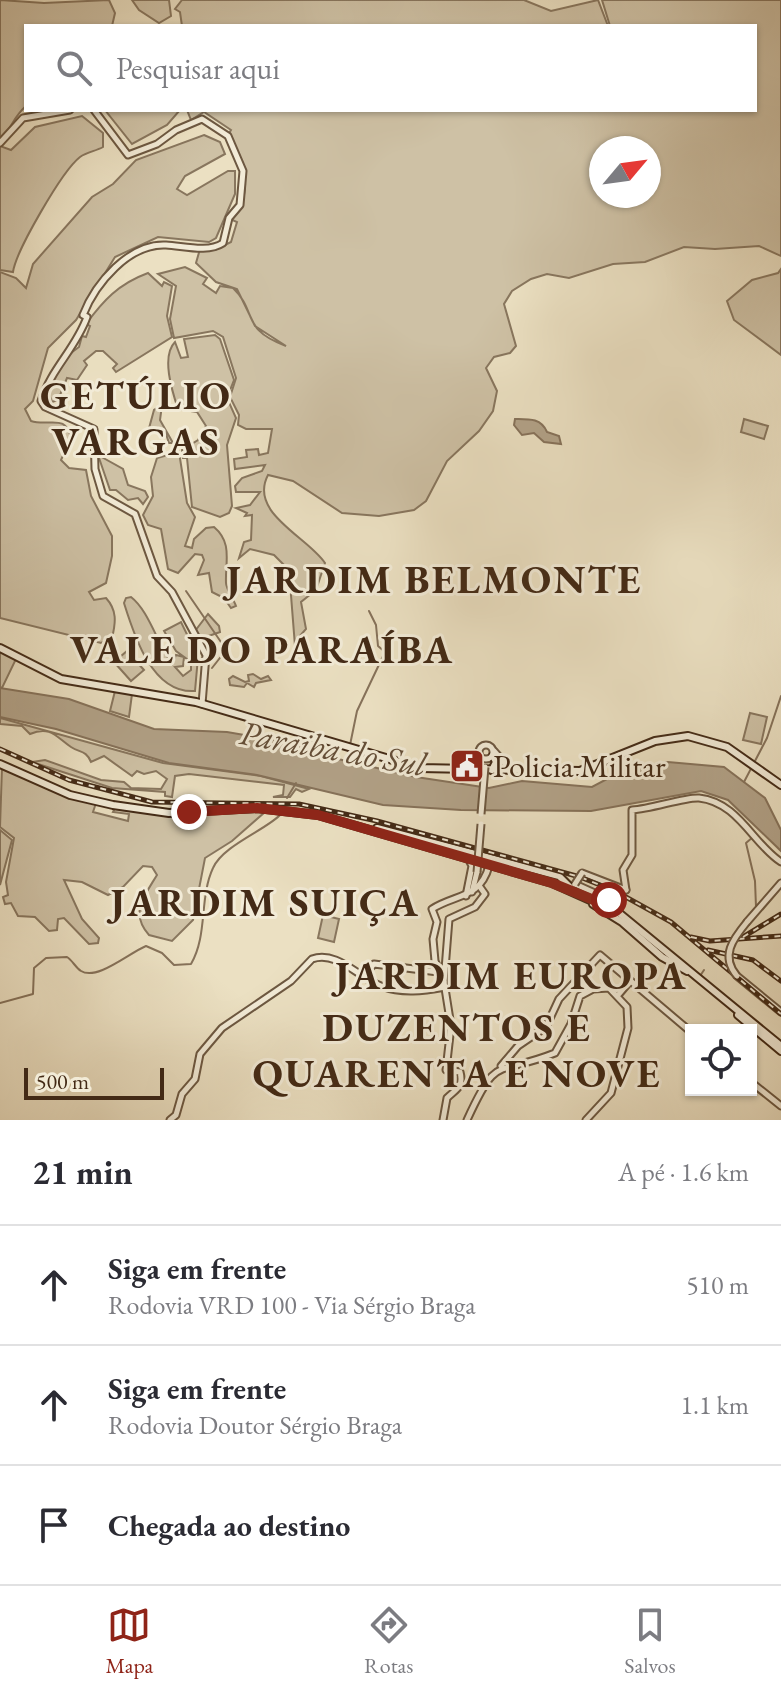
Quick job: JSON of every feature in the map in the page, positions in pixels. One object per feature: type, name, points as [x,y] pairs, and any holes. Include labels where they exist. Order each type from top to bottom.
[{"type":"main road","points":[[0,648],[61,679],[202,704],[420,768],[588,770],[655,741],[688,736],[727,747],[781,785]]},
{"type":"main road","points":[[486,768],[496,762],[493,754]]},
{"type":"main road","points":[[479,755],[486,768]]},
{"type":"main road","points":[[0,764],[70,795],[113,805],[174,813],[266,811],[335,819],[559,876],[575,896],[616,906],[662,946],[659,952],[781,1048]]},
{"type":"main road","points":[[335,819],[472,863],[538,880],[606,912],[635,933]]},
{"type":"main road","points":[[616,906],[616,915],[653,951],[669,958]]},
{"type":"main road","points":[[653,951],[654,940]]},
{"type":"street","points":[[1,143],[23,118],[58,112]]},
{"type":"street","points":[[96,112],[128,155],[157,144],[176,130],[202,119],[226,134],[237,152],[243,171],[240,205],[229,218],[222,244],[214,248],[159,245],[105,275],[85,316],[80,337],[49,380],[41,400],[43,406],[94,429],[95,469],[103,497],[136,515],[157,576],[172,592],[206,655],[202,704]]},
{"type":"street","points":[[471,768],[485,745],[504,768]]},
{"type":"street","points":[[479,755],[493,754]]},
{"type":"street","points":[[469,893],[476,874],[486,768]]},
{"type":"street","points":[[616,906],[575,884],[582,873],[626,890],[623,870],[632,855],[632,810],[662,807],[697,798],[726,809],[741,820],[768,854],[781,862]]},
{"type":"street","points":[[469,893],[472,863]]},
{"type":"street","points":[[444,985],[433,947],[437,922],[433,907],[480,887],[489,866]]},
{"type":"street","points":[[781,883],[747,922],[729,950],[729,966],[737,976],[781,1012]]},
{"type":"street","points":[[443,1120],[447,1098],[461,1084],[460,1072],[446,1070],[451,1028],[444,985],[449,919],[452,915],[470,911],[481,901],[485,894],[480,887]]},
{"type":"street","points":[[467,1120],[487,1079],[518,1046],[546,1027],[559,999],[600,955],[685,1027]]},
{"type":"street","points":[[170,1120],[176,1115],[181,1096],[195,1079],[202,1052],[224,1025],[293,980],[316,958],[331,959],[385,988],[410,992],[444,985]]},
{"type":"street","points":[[363,976],[374,964],[438,972]]},
{"type":"street","points":[[619,994],[630,981]]},
{"type":"street","points":[[500,1067],[558,1051],[580,996],[606,986],[613,989],[629,1014],[628,1028],[608,1100],[586,1120]]},
{"type":"street","points":[[757,1087],[781,1106]]},
{"type":"shaded area","points":[[0,0],[44,3],[109,0],[115,13],[112,24],[24,24],[24,108],[0,139]]},
{"type":"shaded area","points":[[132,0],[169,0],[171,16],[159,23],[139,10]]},
{"type":"shaded area","points":[[182,0],[524,0],[551,11],[598,0],[607,24],[182,24],[180,12],[175,9]]},
{"type":"shaded area","points":[[602,0],[781,0],[781,256],[759,246],[715,249],[684,247],[645,262],[613,264],[569,278],[547,274],[531,279],[512,291],[504,304],[516,346],[510,353],[494,357],[486,368],[497,391],[493,411],[479,431],[447,461],[426,501],[414,510],[379,516],[342,513],[293,481],[268,475],[264,489],[273,513],[325,563],[316,590],[301,602],[306,629],[299,637],[298,646],[295,646],[289,570],[274,555],[250,549],[239,558],[244,542],[251,540],[252,515],[245,516],[247,513],[236,508],[250,505],[260,492],[236,492],[235,486],[242,478],[262,471],[265,465],[235,469],[234,459],[247,457],[246,450],[258,449],[259,455],[268,453],[272,429],[246,429],[238,425],[239,415],[230,397],[236,378],[223,337],[213,331],[174,338],[170,319],[176,286],[158,274],[185,267],[207,278],[203,284],[216,293],[220,286],[233,288],[242,298],[237,289],[216,282],[196,263],[200,249],[215,250],[231,242],[237,222],[230,219],[243,200],[245,178],[239,156],[228,135],[231,130],[204,112],[757,112],[757,24],[609,24]],"holes":[[[256,326],[286,346],[272,340]]]},
{"type":"shaded area","points":[[107,112],[178,112],[167,125],[132,144]]},
{"type":"shaded area","points":[[188,112],[204,112],[191,120]]},
{"type":"shaded area","points":[[82,116],[103,133],[103,147],[83,155],[72,165],[31,230],[13,272],[0,270],[0,146],[11,150],[35,127]]},
{"type":"shaded area","points":[[204,135],[220,142],[225,154],[185,176],[177,189],[187,195],[228,171],[235,171],[235,194],[216,238],[209,242],[158,237],[115,257],[76,320],[48,348],[33,401],[25,409],[31,421],[61,423],[69,430],[71,438],[61,460],[69,468],[86,470],[91,496],[112,536],[112,556],[106,583],[89,592],[94,600],[106,598],[112,607],[115,621],[112,638],[101,643],[0,618],[0,272],[16,278],[26,288],[33,264],[92,197],[113,184],[136,160]]},
{"type":"shaded area","points":[[781,269],[781,355],[734,320],[727,301],[752,280],[778,273]]},
{"type":"shaded area","points":[[148,273],[162,286],[164,282],[172,286],[167,316],[172,337],[116,372],[113,368],[117,364],[103,351],[96,351],[84,361],[87,365],[77,380],[67,378],[58,400],[52,402],[47,390],[67,356],[79,347],[82,336],[86,337],[90,326],[86,324],[112,294]]},
{"type":"shaded area","points":[[215,335],[220,339],[234,380],[227,398],[236,418],[227,445],[232,506],[229,513],[220,517],[192,507],[187,458],[183,458],[182,450],[198,440],[206,426],[197,412],[178,409],[168,365],[175,342],[181,358],[188,357],[184,339]]},
{"type":"shaded area","points":[[162,405],[160,420],[173,443],[169,443],[165,431],[148,432],[154,410]]},
{"type":"shaded area","points":[[515,419],[538,422],[547,432],[559,436],[561,444],[544,442],[534,433],[522,435],[514,425]]},
{"type":"shaded area","points":[[744,419],[768,426],[764,439],[741,432]]},
{"type":"shaded area","points":[[179,452],[187,503],[195,517],[185,546],[192,548],[194,539],[206,528],[214,527],[220,533],[227,553],[226,585],[236,606],[231,608],[224,598],[212,592],[209,573],[198,575],[204,560],[202,555],[195,554],[178,573],[168,569],[161,529],[148,525],[143,515],[153,496],[151,477],[157,458]]},
{"type":"shaded area","points":[[98,455],[123,469],[128,485],[145,491],[148,497],[143,504],[138,498],[128,500],[116,490],[110,490]]},
{"type":"shaded area","points":[[131,597],[143,610],[172,664],[176,655],[184,657],[183,666],[175,667],[183,676],[191,670],[191,662],[176,651],[164,631],[181,622],[198,657],[195,691],[167,683],[147,660],[124,603],[126,598]]},
{"type":"shaded area","points":[[208,614],[219,626],[220,632],[200,639],[195,631]]},
{"type":"shaded area","points":[[0,650],[16,659],[2,688],[0,687]]},
{"type":"shaded area","points":[[127,651],[144,670],[131,681],[114,662]]},
{"type":"shaded area","points":[[253,674],[261,679],[268,676],[271,680],[256,683],[254,687],[247,683],[244,687],[230,685],[229,679],[233,676],[245,682],[249,681],[248,675]]},
{"type":"shaded area","points":[[0,688],[69,699],[154,729],[227,732],[286,742],[338,759],[416,777],[489,788],[522,781],[592,787],[622,771],[668,762],[724,767],[765,798],[781,830],[781,851],[728,800],[701,791],[591,811],[461,810],[383,805],[257,775],[169,763],[56,729],[0,717]]},
{"type":"shaded area","points":[[115,691],[132,694],[129,717],[110,711]]},
{"type":"shaded area","points":[[750,713],[767,717],[761,744],[743,740]]},
{"type":"shaded area","points":[[0,718],[163,763],[261,776],[309,789],[302,792],[296,789],[290,797],[273,797],[283,795],[284,785],[189,774],[175,776],[172,797],[165,796],[165,792],[112,788],[32,762],[45,760],[101,780],[124,782],[131,788],[161,789],[167,779],[156,771],[144,774],[137,771],[132,776],[104,756],[91,762],[85,754],[49,732],[30,734],[22,726],[0,724]]},
{"type":"shaded area","points":[[2,767],[61,794],[96,803],[93,812],[128,821],[129,814],[113,812],[116,806],[176,815],[265,812],[232,841],[205,858],[193,920],[172,941],[149,935],[140,919],[141,904],[157,875],[152,867],[143,866],[123,887],[108,895],[82,882],[64,880],[82,919],[99,938],[98,943],[89,944],[64,918],[58,919],[57,930],[49,931],[35,917],[18,916],[11,903],[5,904],[3,897],[8,895],[6,882],[14,838],[0,827]]},
{"type":"shaded area","points":[[0,830],[12,840],[0,885]]},
{"type":"shaded area","points":[[323,915],[339,919],[334,942],[318,938]]},
{"type":"waterway","points":[[186,591],[223,645],[223,654],[212,668]]},
{"type":"waterway","name":"Paraiba do Sul","points":[[350,745],[357,711],[385,652],[378,646],[376,625],[369,611]]},
{"type":"waterway","points":[[744,782],[767,738],[781,696]]},
{"type":"waterway","points":[[287,798],[296,783]]},
{"type":"waterway","points":[[0,1003],[33,994],[34,968],[46,958],[67,957],[81,971],[88,973],[113,965],[146,946],[162,953],[174,965],[191,964],[200,941],[206,892],[213,868],[226,852],[281,814]]},
{"type":"waterway","points":[[753,837],[746,843],[755,881],[756,907]]},
{"type":"waterway","points":[[700,976],[704,970]]},
{"type":"railway","points":[[0,749],[69,780],[152,802],[299,804],[377,821],[580,877],[615,891],[671,922],[781,1014]]},
{"type":"railway","points":[[743,937],[781,914]]},
{"type":"railway","points":[[691,937],[710,941],[781,936]]},
{"type":"railway","points":[[708,950],[753,960],[781,981]]},
{"type":"place","name":"Policia Militar","points":[[467,766]]},
{"type":"district","name":"GETÚLIO VARGAS","points":[[136,418]]},
{"type":"district","name":"JARDIM BELMONTE","points":[[434,579]]},
{"type":"district","name":"VALE DO PARAÍBA","points":[[262,649]]},
{"type":"district","name":"JARDIM SUIÇA","points":[[265,902]]},
{"type":"district","name":"JARDIM EUROPA","points":[[511,975]]},
{"type":"district","name":"DUZENTOS E QUARENTA E NOVE","points":[[457,1050]]},
{"type":"route","points":[[189,812],[257,808],[306,812],[552,883],[611,907],[617,905],[609,900]]}]
